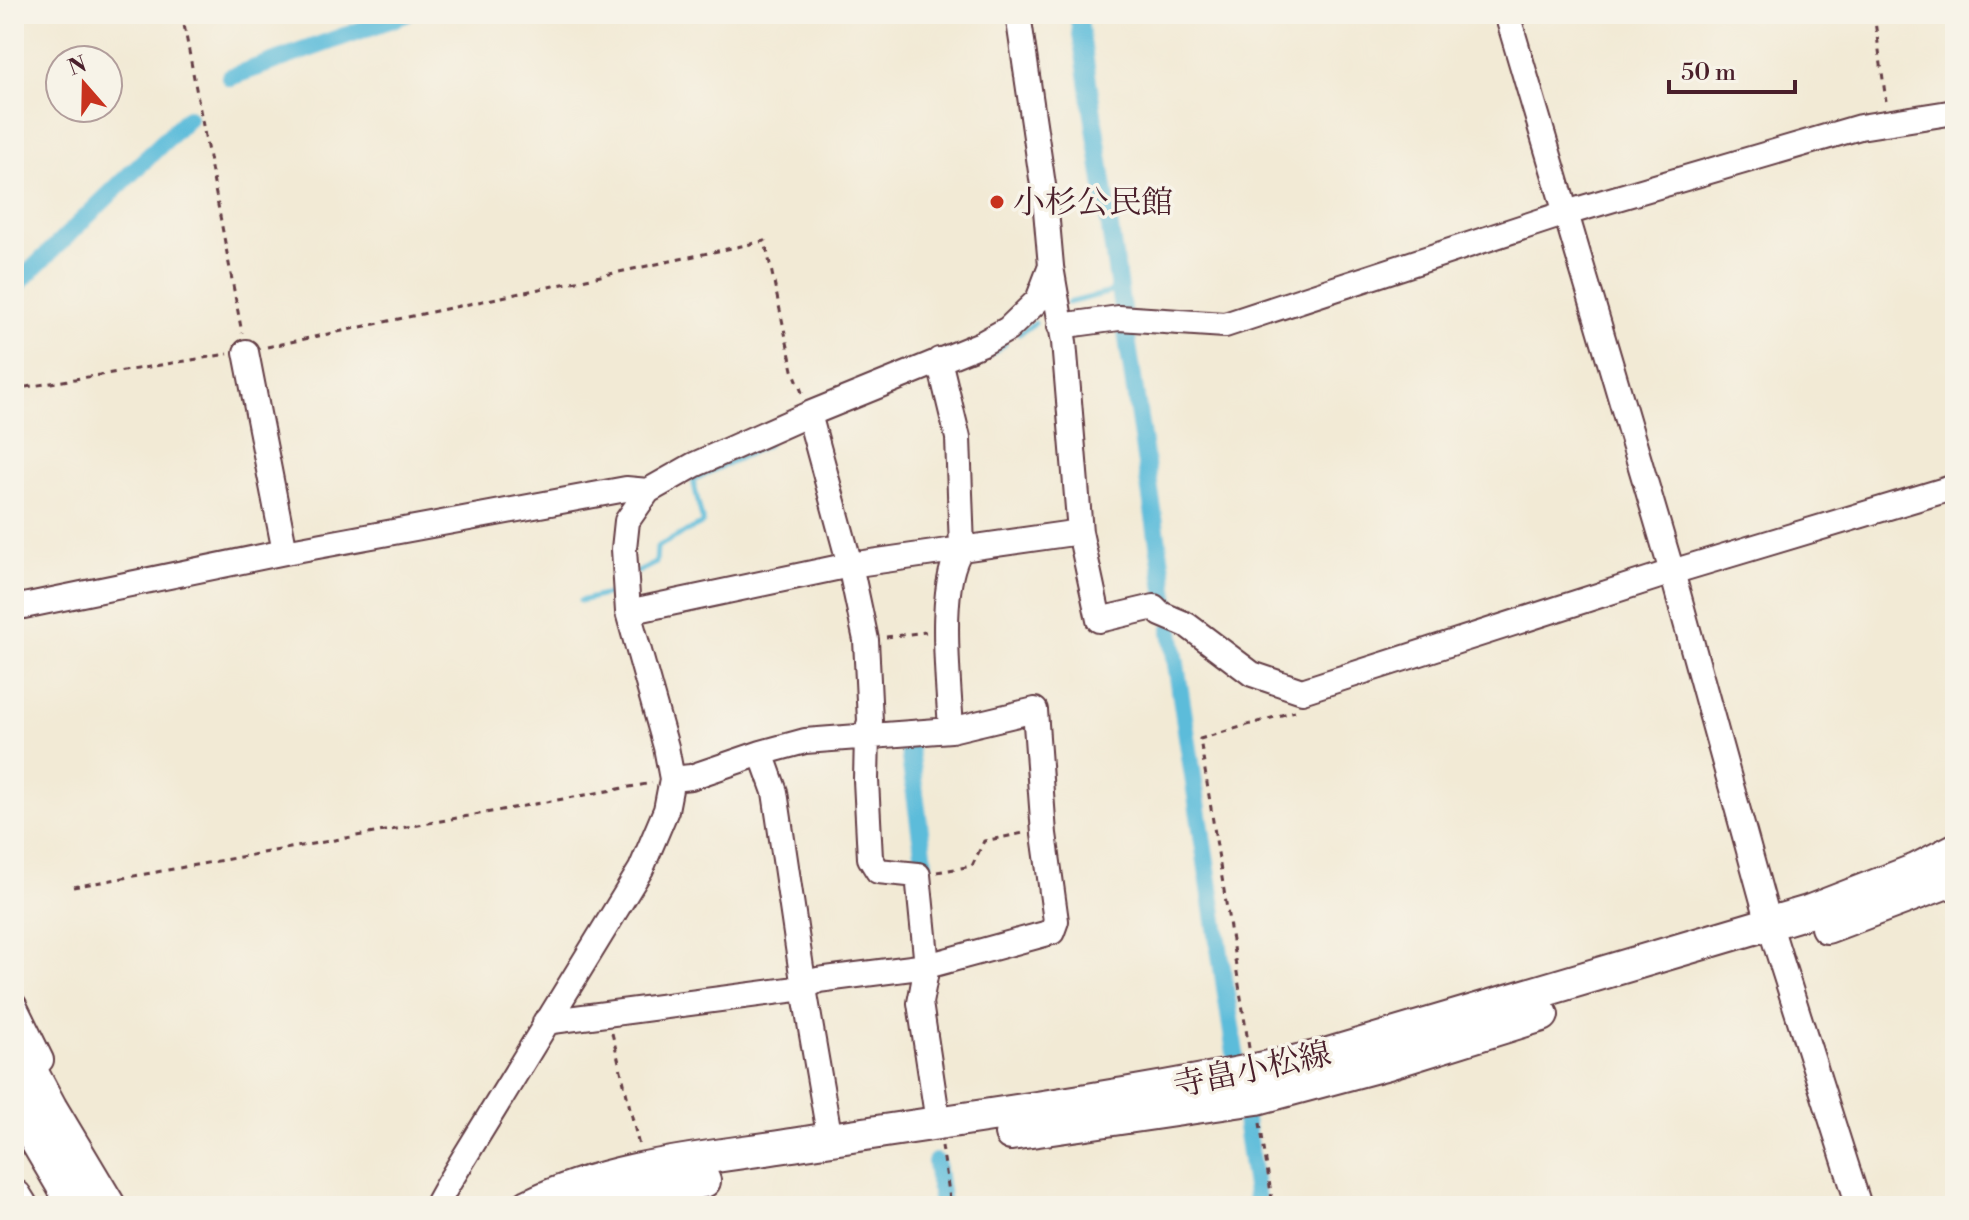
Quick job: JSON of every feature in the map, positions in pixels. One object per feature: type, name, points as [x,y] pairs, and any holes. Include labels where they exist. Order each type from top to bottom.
[{"type":"highway","points":[[14,1043],[107,1206]]},
{"type":"highway","points":[[14,1099],[77,1206]]},
{"type":"highway","points":[[14,1144],[50,1206]]},
{"type":"highway","points":[[14,1198],[19,1206]]},
{"type":"main road","name":"寺畠小松線","points":[[1772,934],[1808,912],[1916,870],[1955,850]]},
{"type":"main road","name":"寺畠小松線","points":[[591,1206],[940,1133],[1388,1063],[1772,934],[1955,879]]},
{"type":"main road","name":"寺畠小松線","points":[[528,1206],[567,1189],[644,1169],[830,1140],[940,1133]]},
{"type":"street","points":[[1018,14],[1064,342],[1080,532],[1099,620],[1154,607],[1161,614],[1187,625],[1252,674],[1302,691],[1672,572],[1955,487]]},
{"type":"street","points":[[1507,14],[1672,572],[1772,934],[1859,1206]]},
{"type":"street","points":[[1060,326],[1119,318],[1225,325],[1566,213],[1860,127],[1955,112]]},
{"type":"street","points":[[439,1206],[443,1193],[545,1022],[641,869],[666,810],[672,779],[666,747],[628,612],[624,549],[627,521],[648,491],[694,465],[981,344],[1008,329],[1038,300],[1051,266]]},
{"type":"street","points":[[246,352],[285,552]]},
{"type":"street","points":[[939,360],[958,438],[962,548],[954,559],[946,619],[951,730]]},
{"type":"street","points":[[809,414],[850,565],[866,640],[870,721],[866,780],[870,858],[878,871],[918,875],[927,966],[920,1003],[940,1133]]},
{"type":"street","points":[[14,608],[285,552],[626,489],[648,491]]},
{"type":"street","points":[[628,612],[850,565],[1080,532]]},
{"type":"street","points":[[545,1022],[804,988],[818,980],[927,966],[1052,932],[1056,921],[1043,828],[1035,710],[951,730],[805,741],[691,777],[672,779]]},
{"type":"street","points":[[761,753],[775,792],[830,1140]]},
{"type":"street","points":[[14,1005],[50,1079],[124,1206]]},
{"type":"path","points":[[182,14],[246,352]]},
{"type":"path","points":[[1874,14],[1888,123]]},
{"type":"path","points":[[14,389],[246,352],[765,241],[793,370],[809,414]]},
{"type":"path","points":[[866,640],[947,629]]},
{"type":"path","points":[[1273,1206],[1200,739],[1295,711],[1302,691]]},
{"type":"path","points":[[73,887],[672,779]]},
{"type":"path","points":[[918,875],[972,866],[984,841],[1043,828]]},
{"type":"path","points":[[608,1014],[644,1169]]},
{"type":"path","points":[[940,1133],[951,1206]]},
{"type":"waterway","points":[[230,77],[406,14]]},
{"type":"waterway","points":[[1078,14],[1122,309]]},
{"type":"waterway","points":[[14,287],[188,118]]},
{"type":"waterway","points":[[1068,303],[1119,290]]},
{"type":"waterway","points":[[1019,334],[1035,323]]},
{"type":"waterway","points":[[1125,325],[1167,603]]},
{"type":"waterway","points":[[967,362],[990,355],[1005,344]]},
{"type":"waterway","points":[[638,572],[656,563],[657,547],[703,523],[693,480],[769,444]]},
{"type":"waterway","points":[[580,601],[612,593]]},
{"type":"waterway","points":[[1171,631],[1235,1053]]},
{"type":"waterway","points":[[908,743],[924,860]]},
{"type":"waterway","points":[[1244,1113],[1258,1206]]},
{"type":"waterway","points":[[936,1162],[942,1206]]},
{"type":"place","name":"小杉公民館","points":[[997,202]]}]
